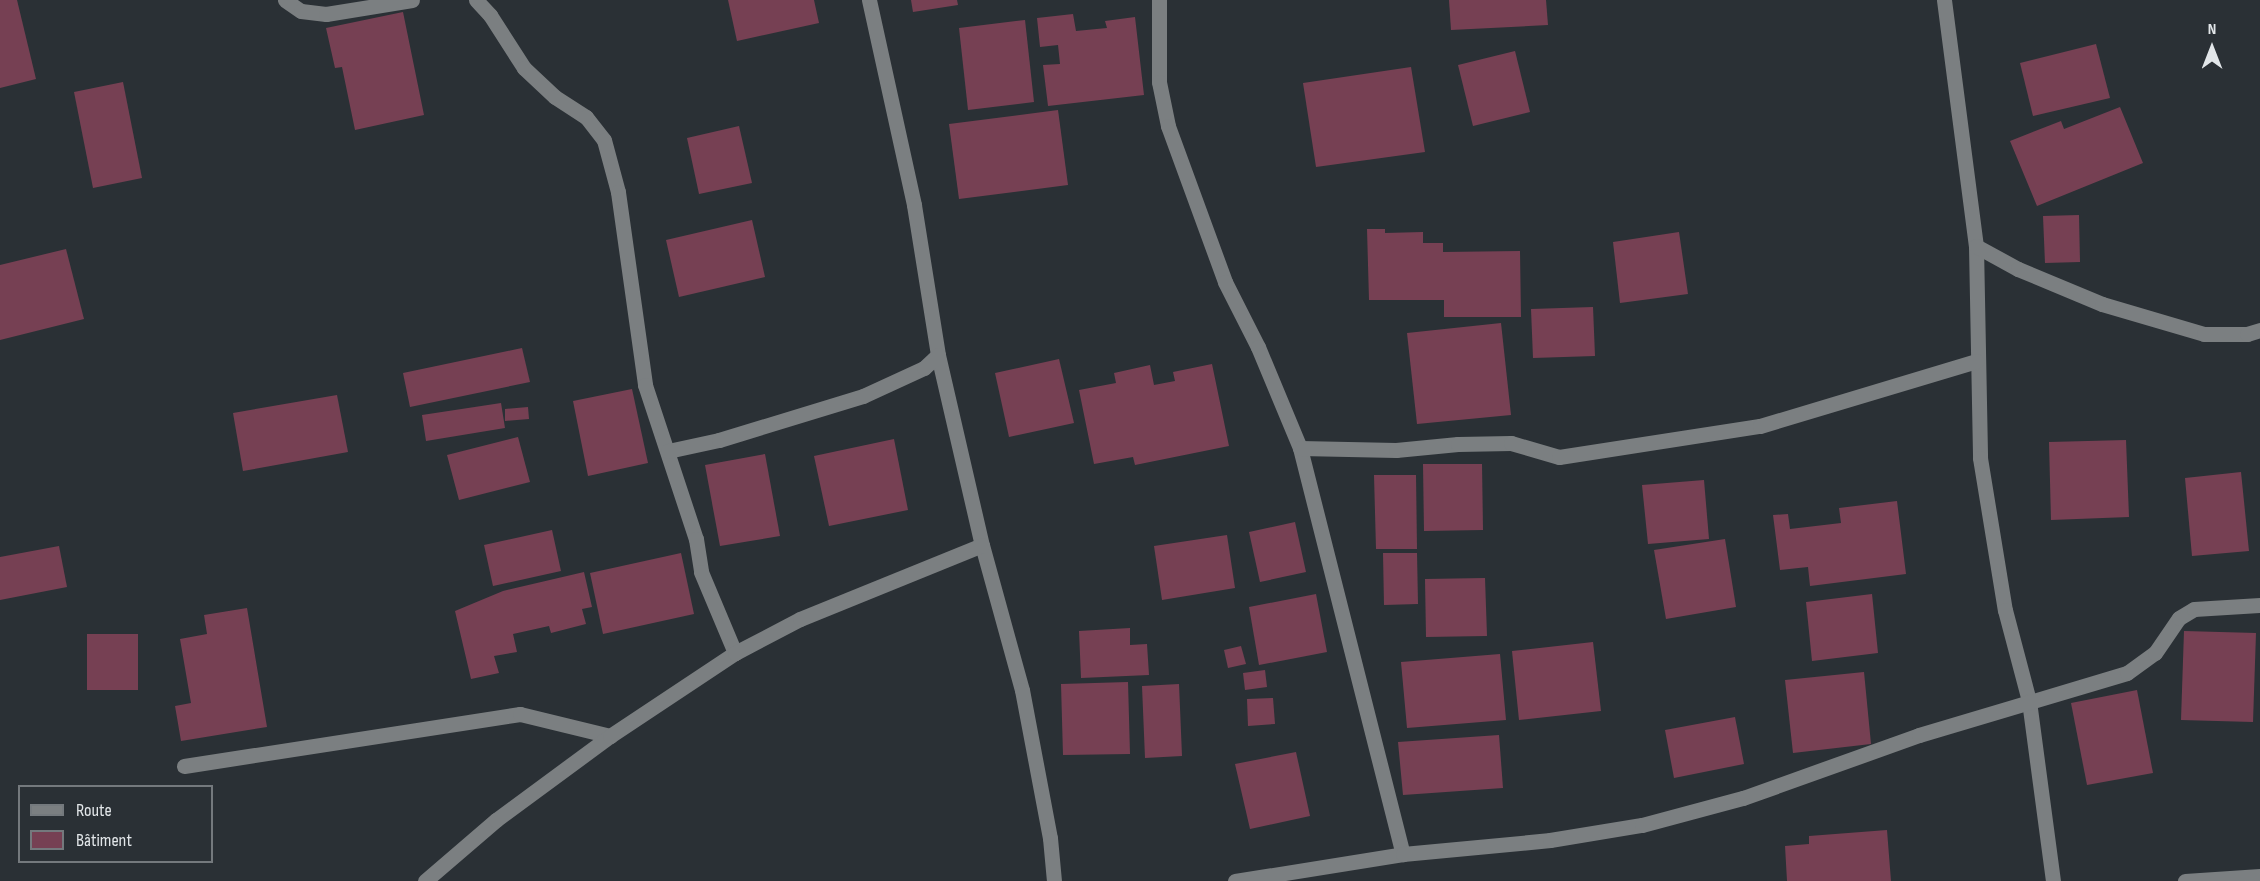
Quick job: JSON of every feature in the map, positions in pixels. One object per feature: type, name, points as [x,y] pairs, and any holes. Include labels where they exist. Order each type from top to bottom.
[{"type":"street","points":[[285,0],[301,11],[326,14],[412,0]]},
{"type":"street","points":[[476,0],[490,15],[524,69],[555,97],[586,117],[604,140],[618,192],[645,385],[696,538],[701,572],[735,653]]},
{"type":"street","points":[[869,0],[914,205],[938,355],[982,545],[1022,690],[1050,838],[1054,881]]},
{"type":"street","points":[[1159,0],[1159,82],[1168,126],[1225,282],[1258,347],[1300,448],[1403,854]]},
{"type":"street","points":[[1944,0],[1977,246],[1980,458],[2005,610],[2029,701],[2053,881]]},
{"type":"street","points":[[1977,246],[2018,269],[2102,304],[2204,334],[2247,334],[2260,330]]},
{"type":"street","points":[[668,451],[719,440],[863,396],[924,368],[938,355]]},
{"type":"street","points":[[1300,448],[1396,450],[1458,444],[1511,443],[1559,457],[1760,426],[1977,361]]},
{"type":"street","points":[[425,881],[496,820],[610,736],[735,653],[800,619],[982,545]]},
{"type":"street","points":[[1235,881],[1403,854],[1550,840],[1642,825],[1743,798],[1919,735],[2127,673],[2155,653],[2179,618],[2194,609],[2260,605]]},
{"type":"street","points":[[184,766],[520,714],[610,736]]},
{"type":"street","points":[[2185,881],[2260,876]]},
{"type":"building","points":[[0,0],[17,0],[36,79],[0,88]]},
{"type":"building","points":[[728,0],[814,0],[819,23],[737,41]]},
{"type":"building","points":[[911,0],[957,0],[958,5],[913,12]]},
{"type":"building","points":[[1449,0],[1546,0],[1548,25],[1451,30]]},
{"type":"building","points":[[403,12],[424,115],[355,130],[342,67],[335,68],[326,28]]},
{"type":"building","points":[[1073,14],[1076,31],[1107,28],[1105,21],[1135,17],[1144,95],[1048,106],[1043,65],[1060,64],[1058,45],[1040,47],[1037,18]]},
{"type":"building","points":[[1025,20],[1034,102],[968,110],[959,28]]},
{"type":"building","points":[[2096,44],[2110,98],[2033,116],[2020,63]]},
{"type":"building","points":[[1515,51],[1530,112],[1473,126],[1458,65]]},
{"type":"building","points":[[1411,67],[1425,152],[1316,167],[1303,83]]},
{"type":"building","points":[[123,82],[142,178],[93,188],[74,92]]},
{"type":"building","points":[[2120,107],[2143,163],[2037,206],[2010,141],[2061,121],[2064,129]]},
{"type":"building","points":[[1058,110],[1068,185],[959,199],[949,124]]},
{"type":"building","points":[[739,126],[752,183],[699,194],[687,138]]},
{"type":"building","points":[[2079,215],[2080,262],[2045,263],[2043,216]]},
{"type":"building","points":[[752,220],[765,277],[679,297],[666,240]]},
{"type":"building","points":[[1367,229],[1385,229],[1385,233],[1423,232],[1423,243],[1443,243],[1443,252],[1520,251],[1521,317],[1444,317],[1444,300],[1369,300]]},
{"type":"building","points":[[1679,232],[1688,294],[1620,303],[1613,242]]},
{"type":"building","points":[[66,249],[84,319],[0,340],[0,265]]},
{"type":"building","points":[[1593,307],[1595,356],[1533,358],[1531,309]]},
{"type":"building","points":[[1501,323],[1511,415],[1417,424],[1407,333]]},
{"type":"building","points":[[522,348],[530,382],[410,407],[403,373]]},
{"type":"building","points":[[1059,359],[1074,423],[1009,437],[995,373]]},
{"type":"building","points":[[1212,364],[1229,446],[1135,465],[1133,457],[1094,464],[1079,390],[1116,383],[1114,373],[1150,365],[1154,385],[1175,381],[1173,372]]},
{"type":"building","points":[[632,389],[648,463],[588,476],[573,401]]},
{"type":"building","points":[[337,395],[348,452],[243,471],[233,413]]},
{"type":"building","points":[[501,403],[505,428],[426,441],[422,415]]},
{"type":"building","points":[[528,407],[529,419],[505,421],[505,409]]},
{"type":"building","points":[[518,437],[530,482],[459,500],[447,455]]},
{"type":"building","points":[[894,439],[908,510],[829,526],[814,456]]},
{"type":"building","points":[[2126,440],[2129,517],[2051,520],[2049,442]]},
{"type":"building","points":[[765,454],[780,536],[720,546],[705,465]]},
{"type":"building","points":[[1423,464],[1482,464],[1483,530],[1424,531]]},
{"type":"building","points":[[2241,472],[2249,551],[2192,556],[2185,478]]},
{"type":"building","points":[[1374,475],[1416,475],[1417,549],[1376,549]]},
{"type":"building","points":[[1704,480],[1709,539],[1648,544],[1642,485]]},
{"type":"building","points":[[1897,501],[1906,574],[1810,586],[1808,567],[1780,570],[1773,515],[1788,514],[1790,529],[1841,523],[1839,508]]},
{"type":"building","points":[[1295,522],[1306,572],[1260,582],[1249,532]]},
{"type":"building","points":[[552,530],[561,571],[493,586],[484,545]]},
{"type":"building","points":[[1227,535],[1235,588],[1162,600],[1154,546]]},
{"type":"building","points":[[1725,539],[1736,607],[1666,619],[1654,550]]},
{"type":"building","points":[[59,546],[67,587],[0,600],[0,557]]},
{"type":"building","points":[[681,553],[694,614],[603,634],[590,573]]},
{"type":"building","points":[[1383,553],[1417,553],[1418,604],[1384,605]]},
{"type":"building","points":[[584,572],[592,607],[582,609],[586,624],[551,633],[549,626],[513,634],[517,652],[494,656],[499,673],[471,679],[455,611],[503,591]]},
{"type":"building","points":[[1485,578],[1487,636],[1426,637],[1425,579]]},
{"type":"building","points":[[1316,594],[1327,652],[1259,665],[1249,607]]},
{"type":"building","points":[[1872,594],[1878,653],[1812,661],[1806,602]]},
{"type":"building","points":[[247,608],[267,727],[181,741],[175,706],[191,703],[180,639],[207,634],[204,615]]},
{"type":"building","points":[[1130,628],[1130,645],[1147,644],[1149,675],[1081,678],[1079,631]]},
{"type":"building","points":[[2184,631],[2256,633],[2253,722],[2181,720]]},
{"type":"building","points":[[87,634],[138,634],[138,690],[87,690]]},
{"type":"building","points":[[1593,642],[1601,711],[1519,720],[1512,651]]},
{"type":"building","points":[[1241,646],[1246,664],[1228,668],[1224,650]]},
{"type":"building","points":[[1500,654],[1506,720],[1407,728],[1401,662]]},
{"type":"building","points":[[1265,670],[1267,687],[1245,690],[1243,673]]},
{"type":"building","points":[[1864,672],[1871,744],[1793,753],[1785,680]]},
{"type":"building","points":[[1128,682],[1130,754],[1063,755],[1061,684]]},
{"type":"building","points":[[1179,684],[1182,756],[1145,758],[1142,686]]},
{"type":"building","points":[[2137,690],[2153,773],[2087,785],[2071,703]]},
{"type":"building","points":[[1273,698],[1275,724],[1248,726],[1247,699]]},
{"type":"building","points":[[1735,717],[1744,764],[1674,778],[1665,730]]},
{"type":"building","points":[[1499,735],[1503,788],[1403,795],[1398,742]]},
{"type":"building","points":[[1296,752],[1310,816],[1250,829],[1235,764]]},
{"type":"building","points":[[1887,830],[1891,881],[1787,881],[1785,846],[1809,844],[1809,836]]}]
